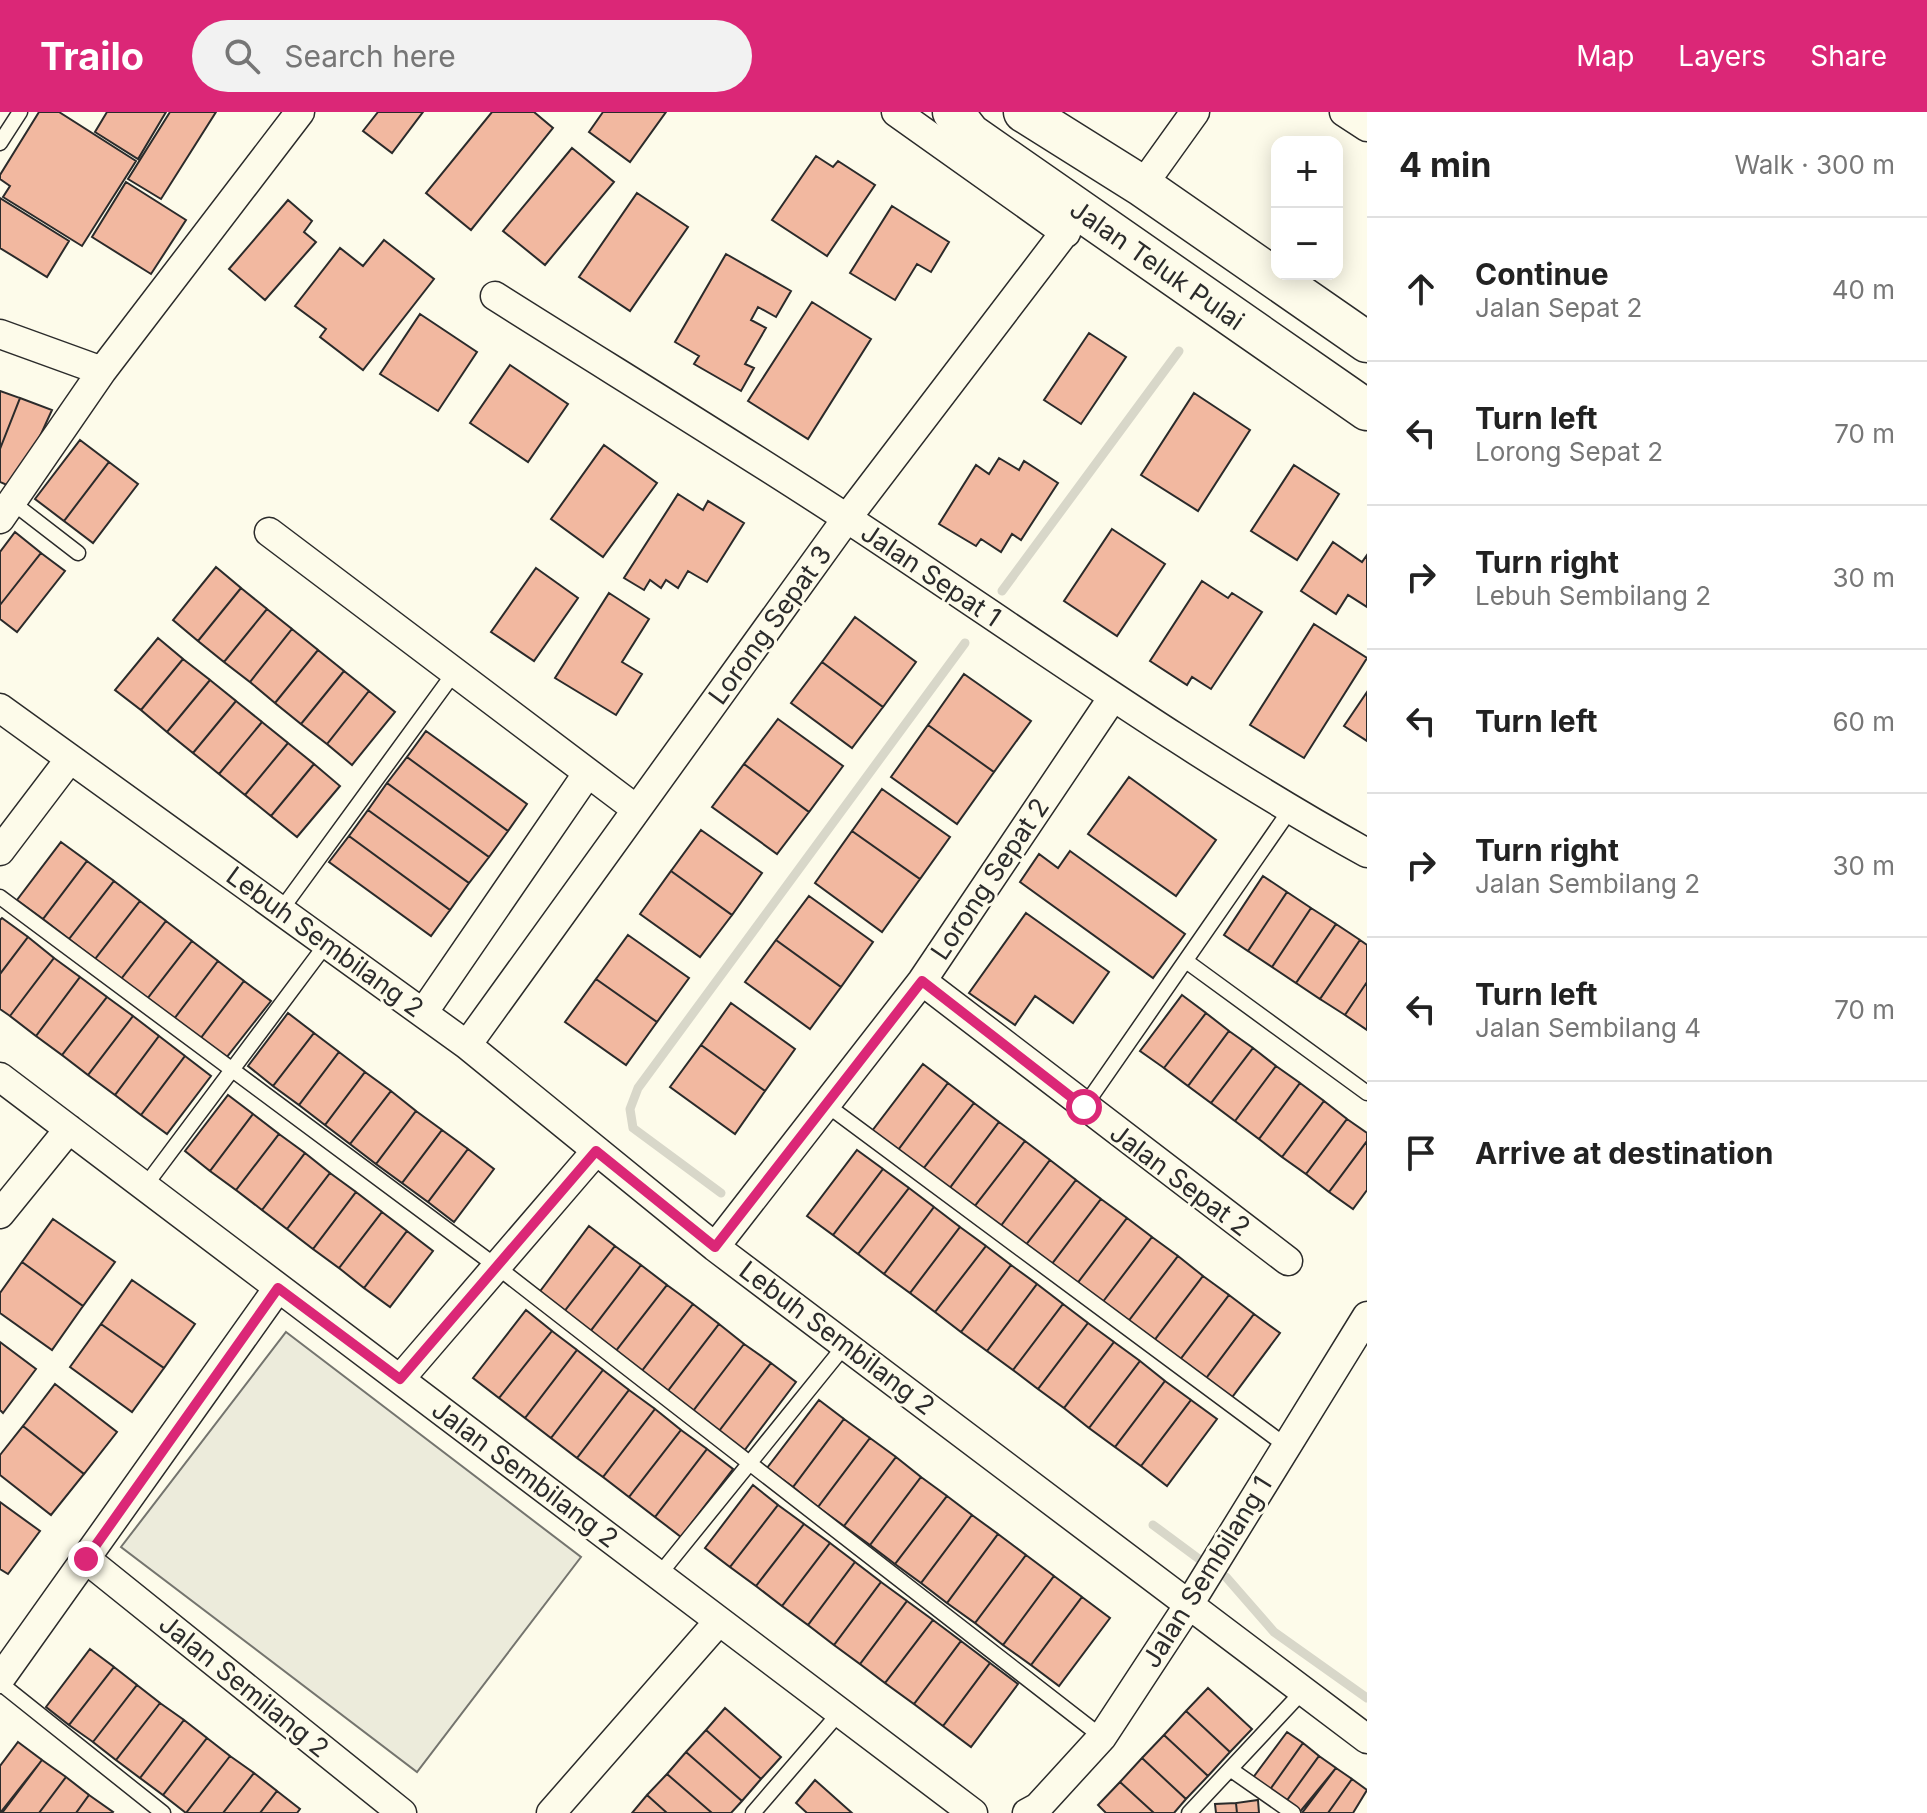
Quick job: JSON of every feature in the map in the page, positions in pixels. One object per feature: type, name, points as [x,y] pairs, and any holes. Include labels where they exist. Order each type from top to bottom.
[{"type":"main road","name":"Jalan Teluk Pulai","points":[[953,112],[970,134],[1074,222],[1367,410]]},
{"type":"main road","name":"Jalan Teluk Pulai","points":[[1024,112],[1142,186],[1367,342]]},
{"type":"main road","points":[[1238,252],[1283,296],[1367,358]]},
{"type":"street","points":[[4,505],[300,112]]},
{"type":"street","points":[[896,112],[1074,222]]},
{"type":"street","points":[[1142,186],[1195,112]]},
{"type":"street","points":[[1344,112],[1367,127]]},
{"type":"street","name":"Lorong Sepat 3","points":[[467,1045],[847,518],[1074,222]]},
{"type":"street","name":"Jalan Sepat 1","points":[[495,296],[847,518],[1113,697],[1290,810],[1367,853]]},
{"type":"street","points":[[0,334],[102,371]]},
{"type":"street","points":[[269,532],[636,809]]},
{"type":"street","name":"Lorong Sepat 2","points":[[715,1247],[824,1103],[922,981],[1113,697]]},
{"type":"street","name":"Lebuh Sembilang 2","points":[[0,708],[467,1045],[715,1247],[1367,1739]]},
{"type":"street","points":[[0,851],[69,760]]},
{"type":"street","points":[[423,1013],[587,774]]},
{"type":"street","name":"Jalan Sepat 2","points":[[922,981],[1288,1261]]},
{"type":"street","name":"Jalan Sembilang 2","points":[[0,1077],[973,1813]]},
{"type":"street","points":[[0,1214],[69,1129]]},
{"type":"street","points":[[400,1379],[596,1151]]},
{"type":"street","points":[[0,1681],[278,1288]]},
{"type":"street","name":"Jalan Sembilang 1","points":[[1036,1811],[1102,1737],[1188,1606],[1367,1316]]},
{"type":"street","name":"Jalan Semilang 2","points":[[86,1559],[402,1813]]},
{"type":"street","points":[[551,1813],[719,1621]]},
{"type":"lane","points":[[0,143],[20,112]]},
{"type":"lane","points":[[4,505],[78,553]]},
{"type":"lane","points":[[281,910],[454,673]]},
{"type":"lane","points":[[1084,1107],[1290,810]]},
{"type":"lane","points":[[0,897],[496,1266],[748,1465],[1102,1737]]},
{"type":"lane","points":[[145,1186],[327,943]]},
{"type":"lane","points":[[1186,961],[1367,1093]]},
{"type":"lane","points":[[824,1103],[1285,1445]]},
{"type":"lane","points":[[659,1575],[846,1344]]},
{"type":"lane","points":[[0,1681],[163,1813]]},
{"type":"lane","points":[[1189,1813],[1303,1691]]},
{"type":"lane","points":[[753,1813],[840,1712]]},
{"type":"lane","points":[[1230,1769],[1293,1813]]},
{"type":"shaded area","points":[[286,1332],[581,1557],[417,1772],[121,1547]]},
{"type":"building","points":[[39,112],[59,112],[136,161],[82,246],[3,197],[10,186],[0,179],[0,175]]},
{"type":"building","points":[[107,112],[166,112],[138,159],[95,132]]},
{"type":"building","points":[[170,112],[216,112],[161,199],[128,179]]},
{"type":"building","points":[[378,112],[423,112],[392,153],[363,131]]},
{"type":"building","points":[[492,112],[534,112],[553,128],[471,230],[426,193]]},
{"type":"building","points":[[603,112],[666,112],[630,162],[589,132]]},
{"type":"building","points":[[572,148],[614,182],[545,265],[503,231]]},
{"type":"building","points":[[816,156],[833,167],[838,161],[875,185],[827,256],[772,220]]},
{"type":"building","points":[[126,182],[186,220],[151,274],[92,237]]},
{"type":"building","points":[[637,193],[688,227],[630,311],[579,277]]},
{"type":"building","points":[[0,198],[69,241],[47,277],[0,248]]},
{"type":"building","points":[[288,200],[312,221],[304,232],[316,242],[265,300],[229,269]]},
{"type":"building","points":[[892,206],[949,242],[931,272],[917,264],[895,300],[850,273]]},
{"type":"building","points":[[384,240],[434,279],[363,370],[320,337],[326,329],[295,306],[340,248],[363,266]]},
{"type":"building","points":[[726,254],[791,291],[776,317],[758,307],[751,320],[766,328],[745,364],[754,368],[741,391],[694,364],[699,356],[675,342]]},
{"type":"building","points":[[812,302],[871,339],[808,439],[748,401]]},
{"type":"building","points":[[420,314],[477,352],[438,411],[380,374]]},
{"type":"building","points":[[1089,333],[1126,357],[1081,424],[1044,400]]},
{"type":"building","points":[[510,365],[568,404],[528,462],[470,423]]},
{"type":"building","points":[[0,391],[20,398],[0,449]]},
{"type":"building","points":[[1194,393],[1250,430],[1198,511],[1141,475]]},
{"type":"building","points":[[20,398],[52,410],[16,489],[0,482],[0,449]]},
{"type":"building","points":[[80,440],[109,462],[64,521],[35,499]]},
{"type":"building","points":[[604,445],[657,483],[603,557],[551,519]]},
{"type":"building","points":[[999,458],[1019,470],[1024,461],[1058,483],[1021,540],[1012,534],[1001,552],[981,539],[976,546],[939,524],[976,465],[989,474]]},
{"type":"building","points":[[109,462],[138,484],[93,543],[64,521]]},
{"type":"building","points":[[1294,465],[1339,494],[1297,560],[1251,531]]},
{"type":"building","points":[[678,494],[703,510],[708,501],[744,523],[707,582],[688,571],[678,588],[666,580],[661,588],[650,580],[644,590],[624,578]]},
{"type":"building","points":[[1112,529],[1165,564],[1117,636],[1064,601]]},
{"type":"building","points":[[15,532],[41,553],[0,605],[0,552]]},
{"type":"building","points":[[1333,542],[1362,562],[1367,555],[1367,607],[1348,595],[1336,614],[1301,591]]},
{"type":"building","points":[[41,553],[65,571],[17,632],[0,619],[0,605]]},
{"type":"building","points":[[216,567],[241,588],[198,641],[173,620]]},
{"type":"building","points":[[536,568],[578,598],[534,661],[491,632]]},
{"type":"building","points":[[1202,581],[1228,598],[1232,593],[1262,612],[1211,689],[1192,677],[1187,685],[1150,661]]},
{"type":"building","points":[[241,588],[267,609],[224,662],[198,641]]},
{"type":"building","points":[[609,593],[649,619],[622,662],[642,674],[616,715],[555,678]]},
{"type":"building","points":[[267,609],[292,629],[250,682],[224,662]]},
{"type":"building","points":[[855,617],[916,662],[883,707],[822,662]]},
{"type":"building","points":[[1314,624],[1367,658],[1304,758],[1250,725]]},
{"type":"building","points":[[292,629],[318,650],[275,703],[250,682]]},
{"type":"building","points":[[158,638],[183,659],[141,710],[115,690]]},
{"type":"building","points":[[318,650],[344,671],[301,724],[275,703]]},
{"type":"building","points":[[183,659],[210,680],[167,732],[141,710]]},
{"type":"building","points":[[822,662],[883,707],[852,748],[791,703]]},
{"type":"building","points":[[344,671],[369,691],[327,744],[301,724]]},
{"type":"building","points":[[964,674],[1031,721],[994,772],[928,725]]},
{"type":"building","points":[[210,680],[236,701],[193,753],[167,732]]},
{"type":"building","points":[[369,691],[395,712],[352,765],[327,744]]},
{"type":"building","points":[[1367,692],[1367,741],[1344,726]]},
{"type":"building","points":[[236,701],[262,722],[219,774],[193,753]]},
{"type":"building","points":[[778,719],[843,766],[809,812],[744,764]]},
{"type":"building","points":[[262,722],[288,743],[245,795],[219,774]]},
{"type":"building","points":[[928,725],[994,772],[957,824],[891,777]]},
{"type":"building","points":[[426,731],[527,804],[508,831],[407,757]]},
{"type":"building","points":[[288,743],[314,764],[271,816],[245,795]]},
{"type":"building","points":[[407,757],[508,831],[489,857],[387,783]]},
{"type":"building","points":[[314,764],[340,786],[297,837],[271,816]]},
{"type":"building","points":[[744,764],[809,812],[777,854],[712,807]]},
{"type":"building","points":[[1129,777],[1216,840],[1176,896],[1088,834]]},
{"type":"building","points":[[387,783],[489,857],[469,883],[368,810]]},
{"type":"building","points":[[882,789],[950,837],[920,879],[852,831]]},
{"type":"building","points":[[368,810],[469,883],[450,910],[349,836]]},
{"type":"building","points":[[701,830],[762,873],[732,915],[671,871]]},
{"type":"building","points":[[852,831],[920,879],[882,932],[815,883]]},
{"type":"building","points":[[349,836],[450,910],[431,936],[329,862]]},
{"type":"building","points":[[61,842],[87,861],[43,919],[17,900]]},
{"type":"building","points":[[1070,851],[1185,934],[1153,978],[1020,882],[1039,854],[1058,868]]},
{"type":"building","points":[[87,861],[114,881],[69,939],[43,919]]},
{"type":"building","points":[[671,871],[732,915],[700,957],[640,914]]},
{"type":"building","points":[[1263,876],[1287,892],[1248,951],[1224,935]]},
{"type":"building","points":[[114,881],[140,901],[95,959],[69,939]]},
{"type":"building","points":[[1287,892],[1311,908],[1272,967],[1248,951]]},
{"type":"building","points":[[809,896],[873,942],[841,987],[776,940]]},
{"type":"building","points":[[140,901],[166,921],[121,979],[95,959]]},
{"type":"building","points":[[1311,908],[1336,924],[1296,983],[1272,967]]},
{"type":"building","points":[[1026,913],[1109,972],[1073,1023],[1035,996],[1015,1025],[969,993]]},
{"type":"building","points":[[2,918],[28,937],[0,974],[0,920]]},
{"type":"building","points":[[166,921],[192,941],[147,999],[121,979]]},
{"type":"building","points":[[1336,924],[1360,940],[1320,999],[1296,983]]},
{"type":"building","points":[[628,935],[689,978],[657,1022],[596,979]]},
{"type":"building","points":[[28,937],[54,958],[10,1016],[0,1009],[0,974]]},
{"type":"building","points":[[776,940],[841,987],[810,1029],[745,982]]},
{"type":"building","points":[[1360,940],[1367,945],[1367,982],[1345,1015],[1320,999]]},
{"type":"building","points":[[192,941],[218,961],[174,1019],[147,999]]},
{"type":"building","points":[[54,958],[80,977],[36,1036],[10,1016]]},
{"type":"building","points":[[218,961],[244,981],[200,1039],[174,1019]]},
{"type":"building","points":[[80,977],[107,997],[62,1055],[36,1036]]},
{"type":"building","points":[[596,979],[657,1022],[626,1065],[565,1022]]},
{"type":"building","points":[[244,981],[271,1001],[226,1058],[200,1039]]},
{"type":"building","points":[[1367,982],[1367,1030],[1345,1015]]},
{"type":"building","points":[[1182,995],[1206,1013],[1164,1068],[1140,1051]]},
{"type":"building","points":[[107,997],[133,1016],[88,1075],[62,1055]]},
{"type":"building","points":[[731,1003],[795,1049],[765,1091],[701,1045]]},
{"type":"building","points":[[288,1013],[314,1033],[273,1086],[248,1066]]},
{"type":"building","points":[[1206,1013],[1229,1031],[1188,1086],[1164,1068]]},
{"type":"building","points":[[133,1016],[159,1036],[115,1095],[88,1075]]},
{"type":"building","points":[[1229,1031],[1253,1048],[1211,1103],[1188,1086]]},
{"type":"building","points":[[314,1033],[339,1052],[299,1105],[273,1086]]},
{"type":"building","points":[[159,1036],[185,1056],[141,1115],[115,1095]]},
{"type":"building","points":[[701,1045],[765,1091],[735,1134],[670,1087]]},
{"type":"building","points":[[1253,1048],[1276,1066],[1235,1121],[1211,1103]]},
{"type":"building","points":[[339,1052],[365,1072],[325,1125],[299,1105]]},
{"type":"building","points":[[185,1056],[211,1076],[167,1134],[141,1115]]},
{"type":"building","points":[[923,1064],[948,1083],[898,1150],[872,1131]]},
{"type":"building","points":[[1276,1066],[1300,1083],[1259,1139],[1235,1121]]},
{"type":"building","points":[[365,1072],[391,1091],[350,1144],[325,1125]]},
{"type":"building","points":[[948,1083],[974,1103],[923,1169],[898,1150]]},
{"type":"building","points":[[1300,1083],[1324,1101],[1282,1157],[1259,1139]]},
{"type":"building","points":[[391,1091],[416,1111],[376,1164],[350,1144]]},
{"type":"building","points":[[228,1095],[253,1114],[210,1171],[185,1151]]},
{"type":"building","points":[[1324,1101],[1347,1119],[1306,1174],[1282,1157]]},
{"type":"building","points":[[974,1103],[999,1122],[949,1189],[923,1169]]},
{"type":"building","points":[[416,1111],[442,1130],[402,1183],[376,1164]]},
{"type":"building","points":[[253,1114],[279,1134],[236,1190],[210,1171]]},
{"type":"building","points":[[1347,1119],[1367,1133],[1367,1141],[1329,1192],[1306,1174]]},
{"type":"building","points":[[999,1122],[1025,1141],[974,1207],[949,1189]]},
{"type":"building","points":[[442,1130],[468,1149],[428,1202],[402,1183]]},
{"type":"building","points":[[279,1134],[305,1153],[262,1210],[236,1190]]},
{"type":"building","points":[[1025,1141],[1050,1160],[1000,1227],[974,1207]]},
{"type":"building","points":[[1367,1141],[1367,1190],[1353,1209],[1329,1192]]},
{"type":"building","points":[[468,1149],[494,1169],[454,1222],[428,1202]]},
{"type":"building","points":[[857,1150],[883,1169],[833,1235],[807,1216]]},
{"type":"building","points":[[305,1153],[330,1173],[287,1229],[262,1210]]},
{"type":"building","points":[[1050,1160],[1076,1180],[1025,1246],[1000,1227]]},
{"type":"building","points":[[883,1169],[909,1188],[858,1254],[833,1235]]},
{"type":"building","points":[[330,1173],[356,1192],[313,1249],[287,1229]]},
{"type":"building","points":[[1076,1180],[1101,1199],[1051,1265],[1025,1246]]},
{"type":"building","points":[[909,1188],[934,1207],[884,1274],[858,1254]]},
{"type":"building","points":[[356,1192],[382,1212],[339,1268],[313,1249]]},
{"type":"building","points":[[1101,1199],[1127,1218],[1076,1285],[1051,1265]]},
{"type":"building","points":[[934,1207],[960,1227],[910,1293],[884,1274]]},
{"type":"building","points":[[382,1212],[407,1231],[364,1288],[339,1268]]},
{"type":"building","points":[[1127,1218],[1152,1237],[1102,1303],[1076,1285]]},
{"type":"building","points":[[53,1219],[115,1262],[83,1306],[22,1262]]},
{"type":"building","points":[[589,1226],[615,1246],[563,1313],[538,1294]]},
{"type":"building","points":[[960,1227],[986,1246],[935,1312],[910,1293]]},
{"type":"building","points":[[407,1231],[433,1251],[390,1307],[364,1288]]},
{"type":"building","points":[[1152,1237],[1178,1256],[1127,1323],[1102,1303]]},
{"type":"building","points":[[615,1246],[641,1265],[589,1333],[563,1313]]},
{"type":"building","points":[[986,1246],[1011,1265],[961,1332],[935,1312]]},
{"type":"building","points":[[1178,1256],[1203,1276],[1153,1342],[1127,1323]]},
{"type":"building","points":[[22,1262],[83,1306],[52,1350],[0,1313],[0,1293]]},
{"type":"building","points":[[641,1265],[667,1285],[615,1352],[589,1333]]},
{"type":"building","points":[[1011,1265],[1037,1284],[987,1351],[961,1332]]},
{"type":"building","points":[[1203,1276],[1229,1295],[1179,1361],[1153,1342]]},
{"type":"building","points":[[132,1280],[195,1324],[164,1368],[101,1324]]},
{"type":"building","points":[[1037,1284],[1063,1304],[1013,1370],[987,1351]]},
{"type":"building","points":[[667,1285],[693,1304],[641,1372],[615,1352]]},
{"type":"building","points":[[1229,1295],[1254,1314],[1204,1381],[1179,1361]]},
{"type":"building","points":[[693,1304],[719,1324],[667,1392],[641,1372]]},
{"type":"building","points":[[1063,1304],[1088,1323],[1038,1389],[1013,1370]]},
{"type":"building","points":[[526,1310],[552,1331],[499,1398],[473,1378]]},
{"type":"building","points":[[1254,1314],[1280,1333],[1230,1400],[1204,1381]]},
{"type":"building","points":[[1088,1323],[1114,1342],[1064,1408],[1038,1389]]},
{"type":"building","points":[[101,1324],[164,1368],[132,1412],[70,1367]]},
{"type":"building","points":[[719,1324],[744,1344],[693,1411],[667,1392]]},
{"type":"building","points":[[552,1331],[577,1350],[525,1418],[499,1398]]},
{"type":"building","points":[[0,1342],[36,1369],[3,1413],[0,1410]]},
{"type":"building","points":[[1114,1342],[1140,1361],[1089,1428],[1064,1408]]},
{"type":"building","points":[[744,1344],[771,1363],[719,1431],[693,1411]]},
{"type":"building","points":[[577,1350],[603,1370],[551,1438],[525,1418]]},
{"type":"building","points":[[1140,1361],[1165,1381],[1115,1447],[1089,1428]]},
{"type":"building","points":[[771,1363],[796,1382],[744,1451],[719,1431]]},
{"type":"building","points":[[603,1370],[629,1390],[577,1458],[551,1438]]},
{"type":"building","points":[[1165,1381],[1191,1400],[1141,1466],[1115,1447]]},
{"type":"building","points":[[55,1384],[117,1432],[84,1474],[23,1426]]},
{"type":"building","points":[[629,1390],[655,1409],[603,1477],[577,1458]]},
{"type":"building","points":[[819,1400],[844,1419],[793,1487],[767,1468]]},
{"type":"building","points":[[1191,1400],[1217,1419],[1167,1486],[1141,1466]]},
{"type":"building","points":[[655,1409],[681,1430],[629,1497],[603,1477]]},
{"type":"building","points":[[844,1419],[870,1438],[818,1507],[793,1487]]},
{"type":"building","points":[[23,1426],[84,1474],[51,1515],[0,1475],[0,1455]]},
{"type":"building","points":[[681,1430],[707,1449],[655,1517],[629,1497]]},
{"type":"building","points":[[870,1438],[896,1457],[844,1526],[818,1507]]},
{"type":"building","points":[[707,1449],[733,1469],[681,1537],[655,1517]]},
{"type":"building","points":[[896,1457],[921,1477],[870,1545],[844,1526]]},
{"type":"building","points":[[921,1477],[947,1496],[895,1564],[870,1545]]},
{"type":"building","points":[[753,1485],[778,1505],[730,1567],[705,1548]]},
{"type":"building","points":[[947,1496],[972,1515],[921,1583],[895,1564]]},
{"type":"building","points":[[0,1502],[40,1531],[8,1574],[0,1569]]},
{"type":"building","points":[[778,1505],[804,1524],[756,1586],[730,1567]]},
{"type":"building","points":[[972,1515],[998,1534],[947,1603],[921,1583]]},
{"type":"building","points":[[804,1524],[830,1543],[782,1606],[756,1586]]},
{"type":"building","points":[[998,1534],[1026,1555],[975,1623],[947,1603]]},
{"type":"building","points":[[830,1543],[855,1562],[808,1625],[782,1606]]},
{"type":"building","points":[[1026,1555],[1054,1576],[1003,1645],[975,1623]]},
{"type":"building","points":[[855,1562],[881,1582],[834,1645],[808,1625]]},
{"type":"building","points":[[1054,1576],[1082,1597],[1031,1665],[1003,1645]]},
{"type":"building","points":[[881,1582],[907,1601],[860,1664],[834,1645]]},
{"type":"building","points":[[1082,1597],[1110,1618],[1059,1686],[1031,1665]]},
{"type":"building","points":[[907,1601],[933,1620],[885,1683],[860,1664]]},
{"type":"building","points":[[933,1620],[961,1641],[914,1704],[885,1683]]},
{"type":"building","points":[[961,1641],[990,1663],[943,1726],[914,1704]]},
{"type":"building","points":[[90,1649],[114,1667],[69,1725],[46,1707]]},
{"type":"building","points":[[990,1663],[1018,1684],[971,1747],[943,1726]]},
{"type":"building","points":[[114,1667],[137,1685],[93,1742],[69,1725]]},
{"type":"building","points":[[137,1685],[160,1703],[116,1760],[93,1742]]},
{"type":"building","points":[[1208,1688],[1252,1729],[1230,1752],[1186,1711]]},
{"type":"building","points":[[160,1703],[184,1720],[140,1778],[116,1760]]},
{"type":"building","points":[[725,1708],[781,1757],[761,1779],[706,1730]]},
{"type":"building","points":[[1186,1711],[1230,1752],[1208,1776],[1164,1735]]},
{"type":"building","points":[[184,1720],[207,1738],[163,1795],[140,1778]]},
{"type":"building","points":[[706,1730],[761,1779],[742,1801],[686,1752]]},
{"type":"building","points":[[1287,1732],[1303,1743],[1269,1791],[1252,1779]]},
{"type":"building","points":[[1164,1735],[1208,1776],[1186,1799],[1142,1758]]},
{"type":"building","points":[[207,1738],[230,1756],[186,1813],[163,1795]]},
{"type":"building","points":[[18,1742],[42,1760],[0,1813],[0,1766]]},
{"type":"building","points":[[1303,1743],[1319,1756],[1285,1803],[1269,1791]]},
{"type":"building","points":[[686,1752],[742,1801],[731,1813],[712,1813],[667,1774]]},
{"type":"building","points":[[230,1756],[254,1773],[223,1813],[186,1813]]},
{"type":"building","points":[[1319,1756],[1336,1768],[1299,1813],[1285,1803]]},
{"type":"building","points":[[1142,1758],[1186,1799],[1174,1813],[1154,1813],[1120,1782]]},
{"type":"building","points":[[42,1760],[66,1777],[39,1813],[2,1813]]},
{"type":"building","points":[[1336,1768],[1352,1779],[1328,1813],[1302,1813]]},
{"type":"building","points":[[254,1773],[277,1791],[260,1813],[223,1813]]},
{"type":"building","points":[[667,1774],[712,1813],[667,1813],[647,1795]]},
{"type":"building","points":[[66,1777],[89,1795],[76,1813],[39,1813]]},
{"type":"building","points":[[1352,1779],[1367,1790],[1353,1813],[1328,1813]]},
{"type":"building","points":[[815,1780],[852,1813],[807,1813],[796,1803]]},
{"type":"building","points":[[1120,1782],[1154,1813],[1106,1813],[1098,1805]]},
{"type":"building","points":[[277,1791],[300,1809],[297,1813],[260,1813]]},
{"type":"building","points":[[89,1795],[113,1812],[76,1813]]},
{"type":"building","points":[[647,1795],[667,1813],[632,1813]]},
{"type":"building","points":[[1258,1800],[1259,1813],[1237,1813],[1236,1803]]},
{"type":"building","points":[[1236,1803],[1237,1813],[1216,1813],[1215,1804]]},
{"type":"waterway","points":[[1002,591],[1179,351]]},
{"type":"waterway","points":[[721,1193],[633,1128],[630,1109],[638,1088],[965,643]]},
{"type":"waterway","points":[[1153,1525],[1199,1559]]},
{"type":"waterway","points":[[1226,1577],[1274,1632],[1367,1698]]},
{"type":"route","points":[[86,1559],[278,1288],[400,1379],[596,1151],[715,1247],[824,1103],[922,981],[1084,1107]]}]
